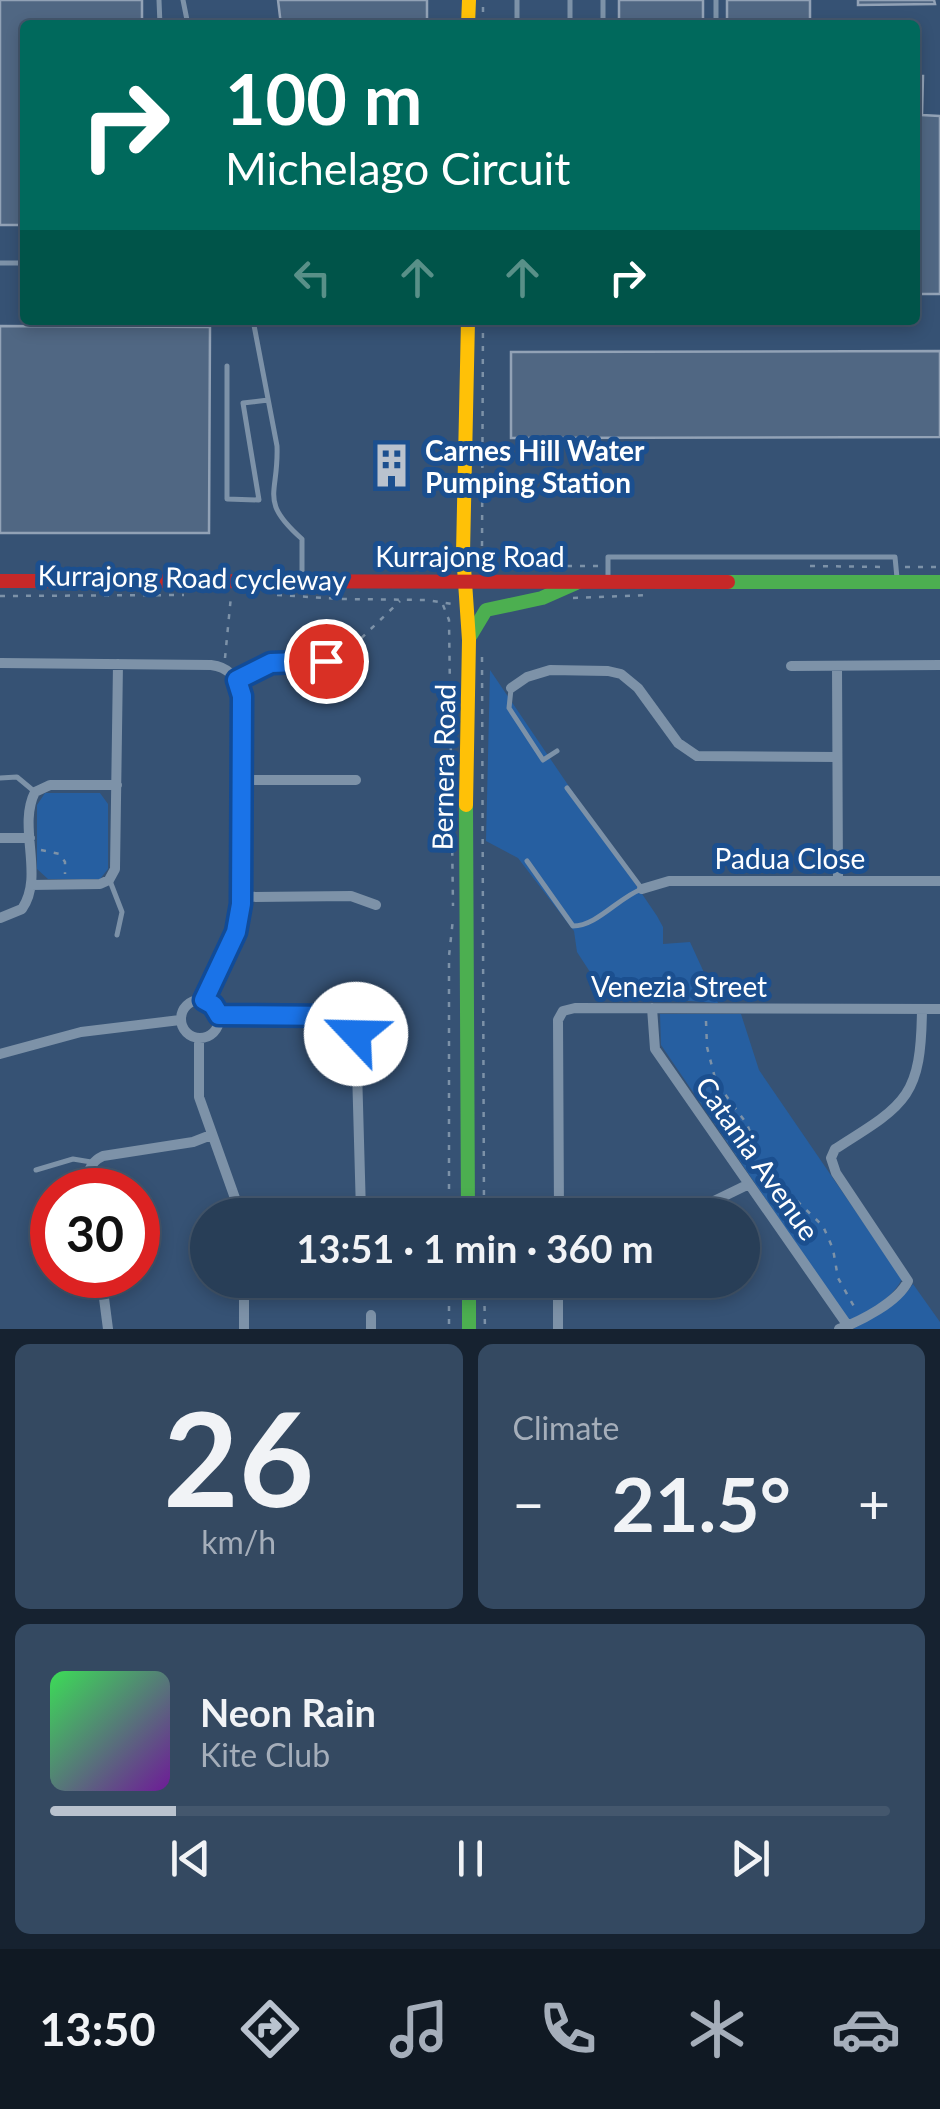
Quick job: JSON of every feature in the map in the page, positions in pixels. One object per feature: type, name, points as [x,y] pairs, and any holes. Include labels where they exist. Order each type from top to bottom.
[{"type":"main road","name":"Bernera Road","points":[[468,325],[468,1198]]},
{"type":"main road","name":"Kurrajong Road","points":[[0,580],[584,580],[608,573],[896,574],[940,582]]},
{"type":"main road","points":[[469,640],[486,610],[542,598],[584,580]]},
{"type":"main road","points":[[468,1298],[469,1329]]},
{"type":"street","points":[[237,680],[271,663],[318,662],[341,654]]},
{"type":"street","points":[[0,664],[223,667],[237,680],[242,696],[242,896],[236,932],[204,1000]]},
{"type":"street","points":[[31,885],[95,884],[109,880],[116,863],[118,664]]},
{"type":"street","points":[[791,666],[940,666]]},
{"type":"street","points":[[837,666],[838,880]]},
{"type":"street","points":[[511,688],[544,671],[613,671],[632,681],[678,743],[697,756],[837,757]]},
{"type":"street","points":[[242,780],[356,780]]},
{"type":"street","points":[[0,918],[22,910],[31,885],[31,802],[35,792],[50,785],[117,784]]},
{"type":"street","points":[[0,838],[30,844]]},
{"type":"street","name":"Padua Close","points":[[642,889],[669,882],[940,881]]},
{"type":"street","points":[[242,896],[351,896],[376,905]]},
{"type":"street","points":[[204,1000],[219,1015],[213,1034],[200,1039],[188,1034],[180,1020],[184,1007],[204,1000]]},
{"type":"street","name":"Venezia Street","points":[[559,1198],[560,1014],[575,1008],[940,1008]]},
{"type":"street","name":"Catania Avenue","points":[[652,1008],[655,1049],[843,1327]]},
{"type":"street","points":[[843,1327],[862,1319],[904,1288],[907,1276],[836,1173],[831,1155],[886,1117],[908,1092],[920,1062],[922,1009]]},
{"type":"street","points":[[219,1015],[336,1016],[352,1024],[356,1034],[363,1198]]},
{"type":"street","points":[[0,1054],[80,1032],[180,1020]]},
{"type":"street","points":[[200,1039],[198,1090],[211,1136],[236,1198]]},
{"type":"street","points":[[91,1168],[94,1162],[110,1154],[211,1136]]},
{"type":"street","points":[[720,1198],[749,1184]]},
{"type":"street","points":[[104,1298],[108,1329]]},
{"type":"street","points":[[244,1298],[244,1329]]},
{"type":"street","points":[[558,1298],[558,1329]]},
{"type":"street","points":[[371,1315],[371,1329]]},
{"type":"lane","points":[[255,325],[278,464],[271,495],[284,524],[302,539],[302,581]]},
{"type":"lane","points":[[228,366],[226,499],[259,500],[243,403],[268,400]]},
{"type":"lane","points":[[608,573],[608,557],[895,556],[896,574]]},
{"type":"lane","points":[[511,688],[509,708],[544,760],[556,751]]},
{"type":"lane","points":[[0,778],[17,777],[35,792]]},
{"type":"lane","points":[[526,861],[573,926],[584,926],[624,896],[642,889],[567,788]]},
{"type":"lane","points":[[109,880],[122,912],[117,935]]},
{"type":"lane","points":[[43,1168],[73,1159],[94,1162]]},
{"type":"path","points":[[484,325],[482,549],[489,566],[608,573]]},
{"type":"path","points":[[799,566],[896,574],[940,567]]},
{"type":"path","points":[[561,600],[662,594]]},
{"type":"path","name":"Kurrajong Road cycleway","points":[[0,596],[196,595]]},
{"type":"path","points":[[223,667],[230,634],[231,595]]},
{"type":"path","name":"Kurrajong Road cycleway","points":[[276,595],[433,600],[443,605],[449,620],[453,914],[449,956],[449,1198]]},
{"type":"path","points":[[341,654],[401,600]]},
{"type":"path","points":[[482,650],[484,1198]]},
{"type":"path","points":[[30,844],[60,854],[65,862],[65,884]]},
{"type":"path","points":[[706,1009],[707,1047],[716,1082],[747,1124],[762,1163],[772,1177],[823,1226],[833,1249],[838,1278],[862,1319]]},
{"type":"path","points":[[449,1298],[449,1329]]},
{"type":"path","points":[[484,1298],[485,1329]]},
{"type":"shaded area","points":[[490,670],[657,916],[663,927],[663,944],[690,942],[718,1003],[605,995],[577,952],[574,931],[518,858],[486,841]]},
{"type":"shaded area","points":[[45,793],[100,793],[108,804],[108,869],[100,879],[48,879],[37,869],[37,805]]},
{"type":"shaded area","points":[[660,1014],[741,1014],[759,1070],[902,1279],[879,1304],[848,1320],[661,1045]]},
{"type":"shaded area","points":[[913,1284],[940,1322],[940,1329],[853,1329],[907,1292]]},
{"type":"building","points":[[0,0],[142,0],[142,20],[20,20],[20,225],[0,225]]},
{"type":"building","points":[[278,0],[427,0],[427,20],[280,20]]},
{"type":"building","points":[[619,0],[703,0],[703,20],[619,20]]},
{"type":"building","points":[[727,0],[810,0],[810,20],[727,20]]},
{"type":"building","points":[[858,0],[934,0],[935,4],[858,5]]},
{"type":"building","points":[[920,76],[922,115],[940,116],[940,294],[920,294]]},
{"type":"building","points":[[0,326],[210,327],[209,533],[0,533]]},
{"type":"building","points":[[940,351],[940,437],[511,438],[511,352]]},
{"type":"building","name":"Carnes Hill Water Pumping Station","points":[[377,457],[408,457],[408,475],[377,475]]},
{"type":"traffic: fast","points":[[728,582],[940,582]]},
{"type":"traffic: fast","points":[[471,635],[486,610],[542,598],[576,583]]},
{"type":"traffic: fast","points":[[466,805],[468,1198]]},
{"type":"traffic: fast","points":[[469,1298],[469,1329]]},
{"type":"traffic: slow","points":[[468,20],[469,0]]},
{"type":"traffic: slow","points":[[466,805],[469,640],[463,553],[468,325]]},
{"type":"traffic: jam","points":[[0,581],[728,582]]},
{"type":"place","name":"Carnes Hill Water Pumping Station","points":[[392,466]]},
{"type":"route","points":[[326,661],[271,663],[237,680],[242,696],[241,904],[233,940],[204,1000],[219,1015],[342,1016],[350,1021],[356,1034]]}]
